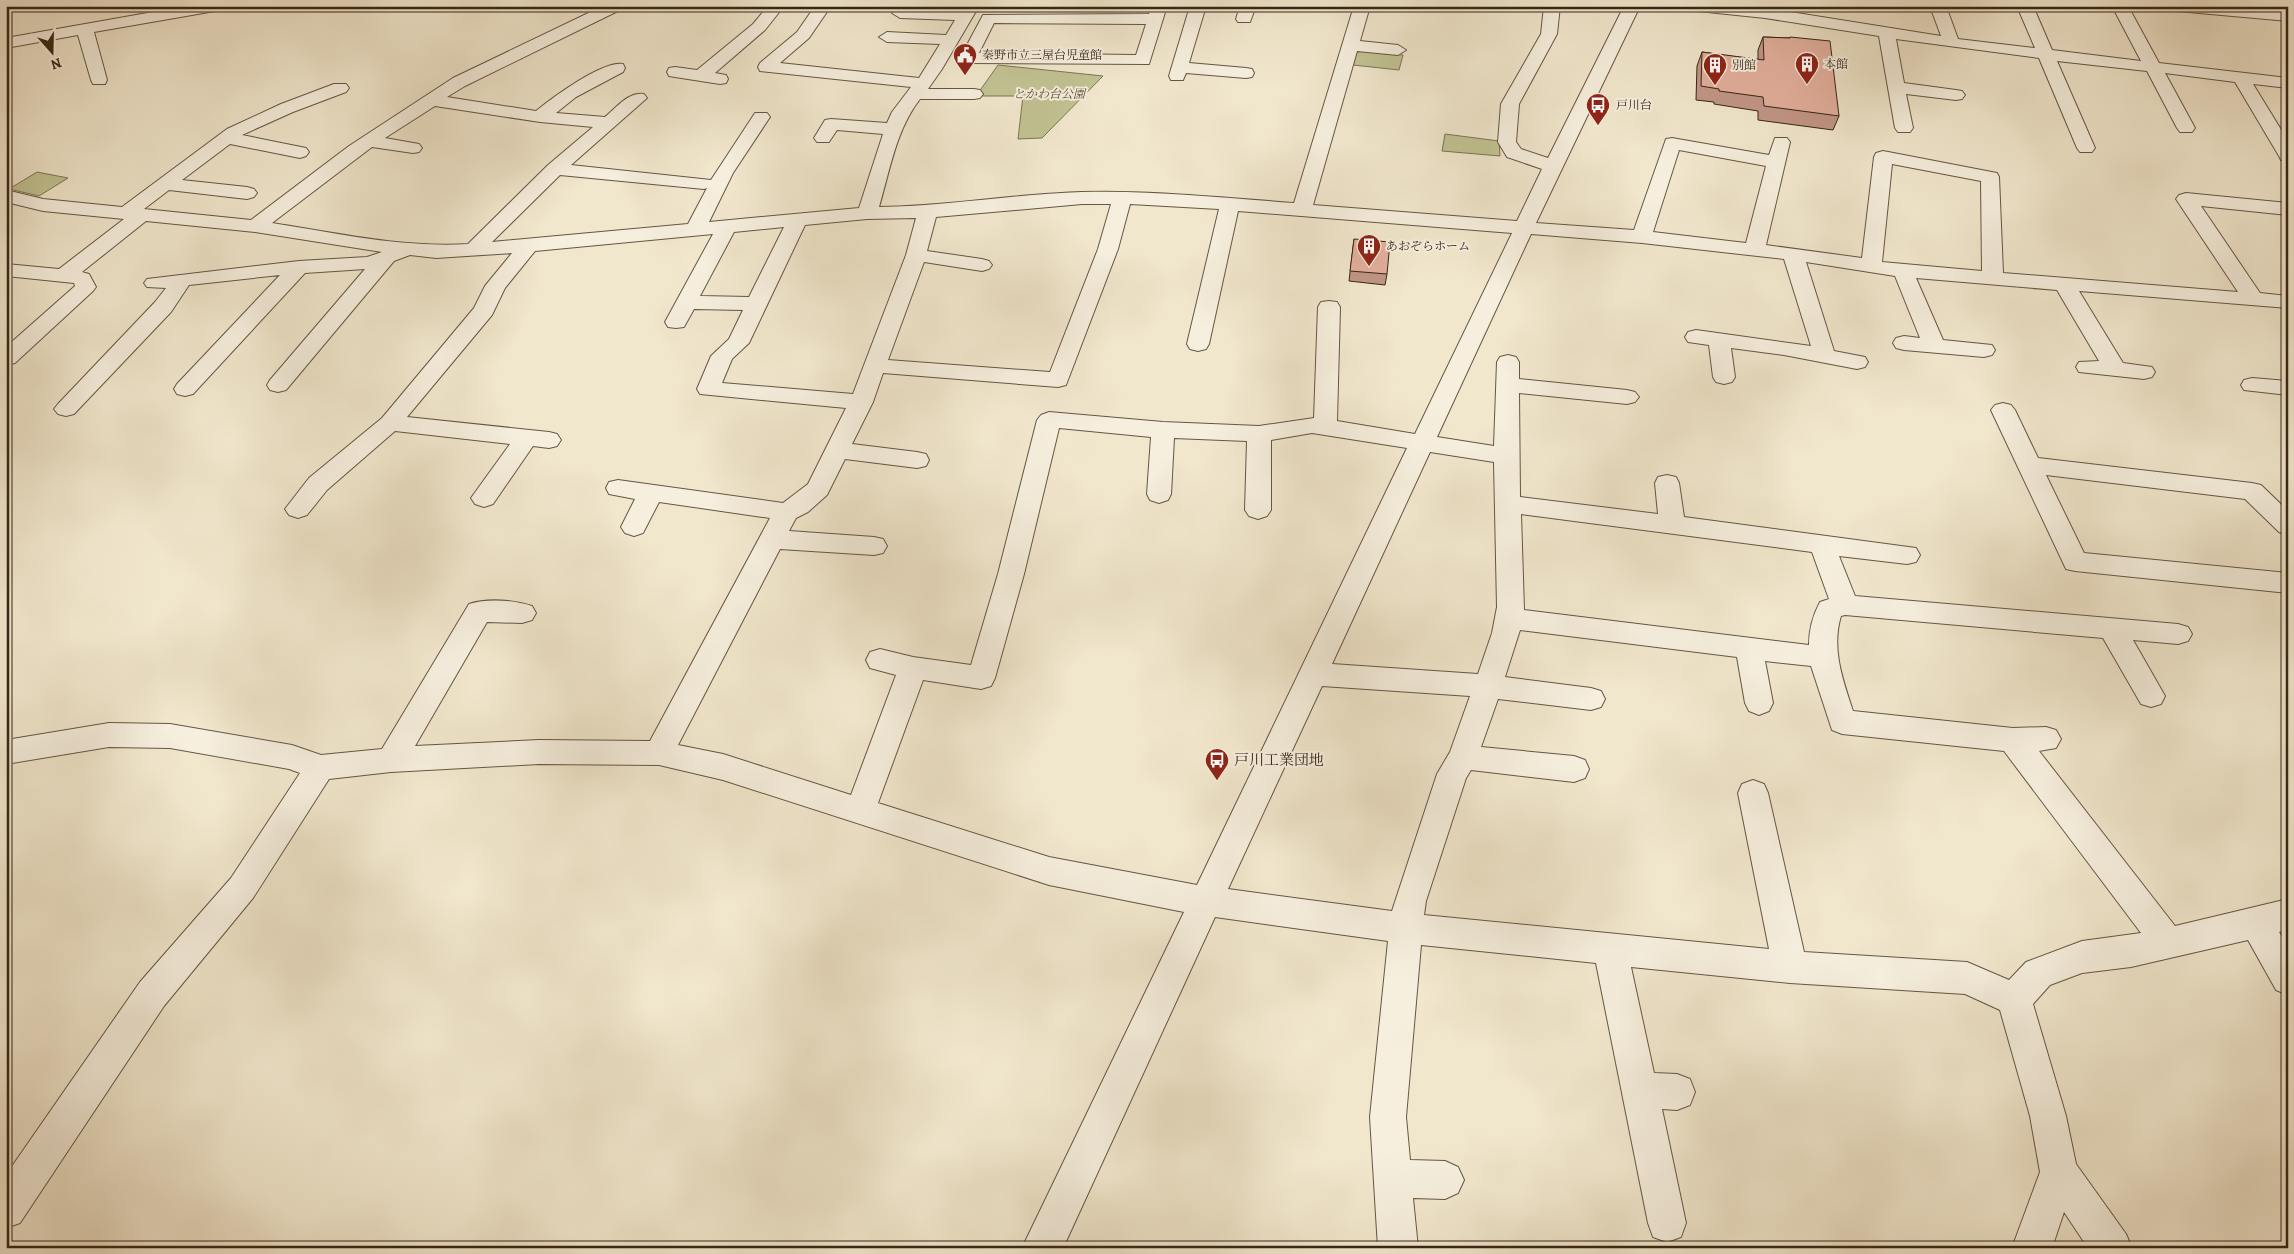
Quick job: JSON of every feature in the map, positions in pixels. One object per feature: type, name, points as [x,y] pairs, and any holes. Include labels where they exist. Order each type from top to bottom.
[{"type":"street","points":[[6,43],[216,6]]},
{"type":"street","points":[[255,226],[368,141],[459,82],[616,6]]},
{"type":"street","points":[[701,76],[759,27],[776,6]]},
{"type":"street","points":[[823,6],[803,35],[766,66],[918,88],[974,94]]},
{"type":"street","points":[[1198,6],[1179,71],[1246,73]]},
{"type":"street","points":[[1302,209],[1362,6]]},
{"type":"street","points":[[1552,6],[1549,34],[1510,104],[1507,142],[1514,153],[1553,166]]},
{"type":"street","points":[[1042,1248],[1524,226],[1632,6]]},
{"type":"street","points":[[1698,6],[1765,13],[1887,34],[2048,56],[2288,83]]},
{"type":"street","points":[[1938,6],[1951,43]]},
{"type":"street","points":[[2025,6],[2086,148]]},
{"type":"street","points":[[2120,6],[2186,128]]},
{"type":"street","points":[[2177,6],[2264,10],[2288,16]]},
{"type":"street","points":[[900,13],[969,11]]},
{"type":"street","points":[[866,213],[893,129],[901,112],[934,69],[969,11]]},
{"type":"street","points":[[1158,13],[1143,60],[968,58],[988,18],[1158,13]]},
{"type":"street","points":[[85,30],[99,80]]},
{"type":"street","points":[[1191,32],[1209,33]]},
{"type":"street","points":[[1887,34],[1904,128]]},
{"type":"street","points":[[887,37],[952,40]]},
{"type":"street","points":[[1350,46],[1398,50]]},
{"type":"street","points":[[540,118],[570,93],[617,68]]},
{"type":"street","points":[[674,72],[724,79]]},
{"type":"street","points":[[2241,78],[2288,156]]},
{"type":"street","points":[[1896,87],[1956,95]]},
{"type":"street","points":[[65,275],[164,184],[227,138],[261,119],[341,93]]},
{"type":"street","points":[[472,251],[555,169],[638,98]]},
{"type":"street","points":[[432,100],[540,118],[609,123]]},
{"type":"street","points":[[696,229],[724,173],[761,117]]},
{"type":"street","points":[[823,138],[831,124],[893,129]]},
{"type":"street","points":[[227,138],[300,152]]},
{"type":"street","points":[[368,141],[413,148]]},
{"type":"street","points":[[1755,249],[1781,142]]},
{"type":"street","points":[[1642,237],[1672,143],[1776,162]]},
{"type":"street","points":[[1871,267],[1882,157],[1990,177],[1993,279]]},
{"type":"street","points":[[555,169],[704,183]]},
{"type":"street","points":[[164,184],[247,193]]},
{"type":"street","points":[[6,196],[43,204],[255,226],[436,252],[529,246],[866,213],[926,212],[1082,198],[1167,199],[1524,226],[1755,249],[1902,271],[2066,286],[2288,302]]},
{"type":"street","points":[[876,366],[1058,380],[1108,249],[1122,198]]},
{"type":"street","points":[[2253,298],[2186,199],[2288,209]]},
{"type":"street","points":[[1198,344],[1230,205]]},
{"type":"street","points":[[618,488],[786,512],[799,506],[818,489],[861,402],[876,366],[916,256],[926,212]]},
{"type":"street","points":[[797,221],[738,343],[722,356],[708,389],[861,402]]},
{"type":"street","points":[[676,322],[727,226]]},
{"type":"street","points":[[298,509],[318,484],[390,423],[484,310],[495,286],[529,246]]},
{"type":"street","points":[[154,283],[299,268],[370,263],[407,249]]},
{"type":"street","points":[[1793,254],[1824,357]]},
{"type":"street","points":[[916,256],[982,265]]},
{"type":"street","points":[[278,385],[386,258]]},
{"type":"street","points":[[185,389],[299,268]]},
{"type":"street","points":[[6,270],[82,278],[86,287],[7,358]]},
{"type":"street","points":[[1902,271],[1934,346]]},
{"type":"street","points":[[66,408],[163,307],[182,280]]},
{"type":"street","points":[[2066,286],[2116,370]]},
{"type":"street","points":[[686,302],[757,304]]},
{"type":"street","points":[[1325,427],[1329,308]]},
{"type":"street","points":[[324,331],[350,332]]},
{"type":"street","points":[[1696,337],[1784,348],[1857,362]]},
{"type":"street","points":[[1719,340],[1724,377]]},
{"type":"street","points":[[1904,343],[1984,350]]},
{"type":"street","points":[[7,358],[31,360]]},
{"type":"street","points":[[1398,1248],[1388,1117],[1406,928],[1413,892],[1452,774],[1463,757],[1486,686],[1506,633],[1511,607],[1506,456],[1508,362]]},
{"type":"street","points":[[2087,367],[2144,372]]},
{"type":"street","points":[[1508,385],[1627,397]]},
{"type":"street","points":[[2252,385],[2288,388]]},
{"type":"street","points":[[2004,410],[2075,562],[2288,583]]},
{"type":"street","points":[[880,660],[913,668],[981,678],[1011,574],[1049,420],[1163,430],[1259,434],[1312,425],[1506,456]]},
{"type":"street","points":[[390,423],[538,439],[484,498]]},
{"type":"street","points":[[1159,494],[1163,430]]},
{"type":"street","points":[[1258,510],[1259,434]]},
{"type":"street","points":[[838,450],[917,460]]},
{"type":"street","points":[[2029,465],[2252,490],[2288,526]]},
{"type":"street","points":[[1667,483],[1672,525]]},
{"type":"street","points":[[634,528],[651,493]]},
{"type":"street","points":[[1508,504],[1907,555]]},
{"type":"street","points":[[658,753],[744,595],[786,512]]},
{"type":"street","points":[[772,540],[874,546]]},
{"type":"street","points":[[1822,544],[1845,606]]},
{"type":"street","points":[[2046,739],[2013,740],[1842,722],[1822,657],[1824,622],[1830,609],[1845,606],[2112,630],[2178,634]]},
{"type":"street","points":[[391,760],[479,611],[522,613]]},
{"type":"street","points":[[1509,618],[1702,634],[1749,648],[1822,657]]},
{"type":"street","points":[[2112,630],[2151,696]]},
{"type":"street","points":[[1749,648],[1759,703]]},
{"type":"street","points":[[860,811],[913,668]]},
{"type":"street","points":[[1313,674],[1486,686],[1592,699]]},
{"type":"street","points":[[6,752],[109,735],[170,736],[292,757],[320,768],[391,760],[539,752],[658,753],[723,767],[1049,871],[1205,901],[1406,928],[1610,949],[1790,967],[1966,978],[2014,999]]},
{"type":"street","points":[[2013,740],[2167,941]]},
{"type":"street","points":[[1463,757],[1574,769]]},
{"type":"street","points":[[6,1209],[152,994],[242,888],[320,768]]},
{"type":"street","points":[[1753,793],[1790,967]]},
{"type":"street","points":[[2014,999],[2038,972],[2082,957],[2131,950],[2256,923],[2288,914]]},
{"type":"street","points":[[2256,923],[2288,979]]},
{"type":"street","points":[[1610,949],[1667,1222]]},
{"type":"street","points":[[2014,999],[2048,1116],[2059,1172],[2112,1248]]},
{"type":"street","points":[[1639,1090],[1677,1092]]},
{"type":"street","points":[[2032,1248],[2059,1172]]},
{"type":"street","points":[[1392,1179],[1444,1180]]},
{"type":"green space","points":[[1357,52],[1403,55],[1399,70],[1353,65]]},
{"type":"green space","name":"とかわ台公園","points":[[998,65],[1103,76],[1042,138],[1018,139],[1023,96],[976,96]]},
{"type":"green space","points":[[1445,134],[1499,141],[1500,156],[1442,151]]},
{"type":"green space","points":[[37,172],[68,178],[39,196],[9,189]]},
{"type":"building","points":[[1763,37],[1790,37],[1830,41],[1839,116],[1764,106],[1763,97],[1719,91],[1719,89],[1701,86],[1702,52],[1764,60]]},
{"type":"building","name":"あおぞらホーム","points":[[1354,239],[1390,242],[1387,274],[1350,271]]},
{"type":"place","name":"秦野市立三屋台児童館","points":[[965,76]]},
{"type":"place","name":"本館","points":[[1807,85]]},
{"type":"place","name":"別館","points":[[1715,86]]},
{"type":"place","name":"戸川台","points":[[1598,126]]},
{"type":"place","name":"あおぞらホーム","points":[[1369,267]]},
{"type":"place","name":"戸川工業団地","points":[[1217,781]]}]
